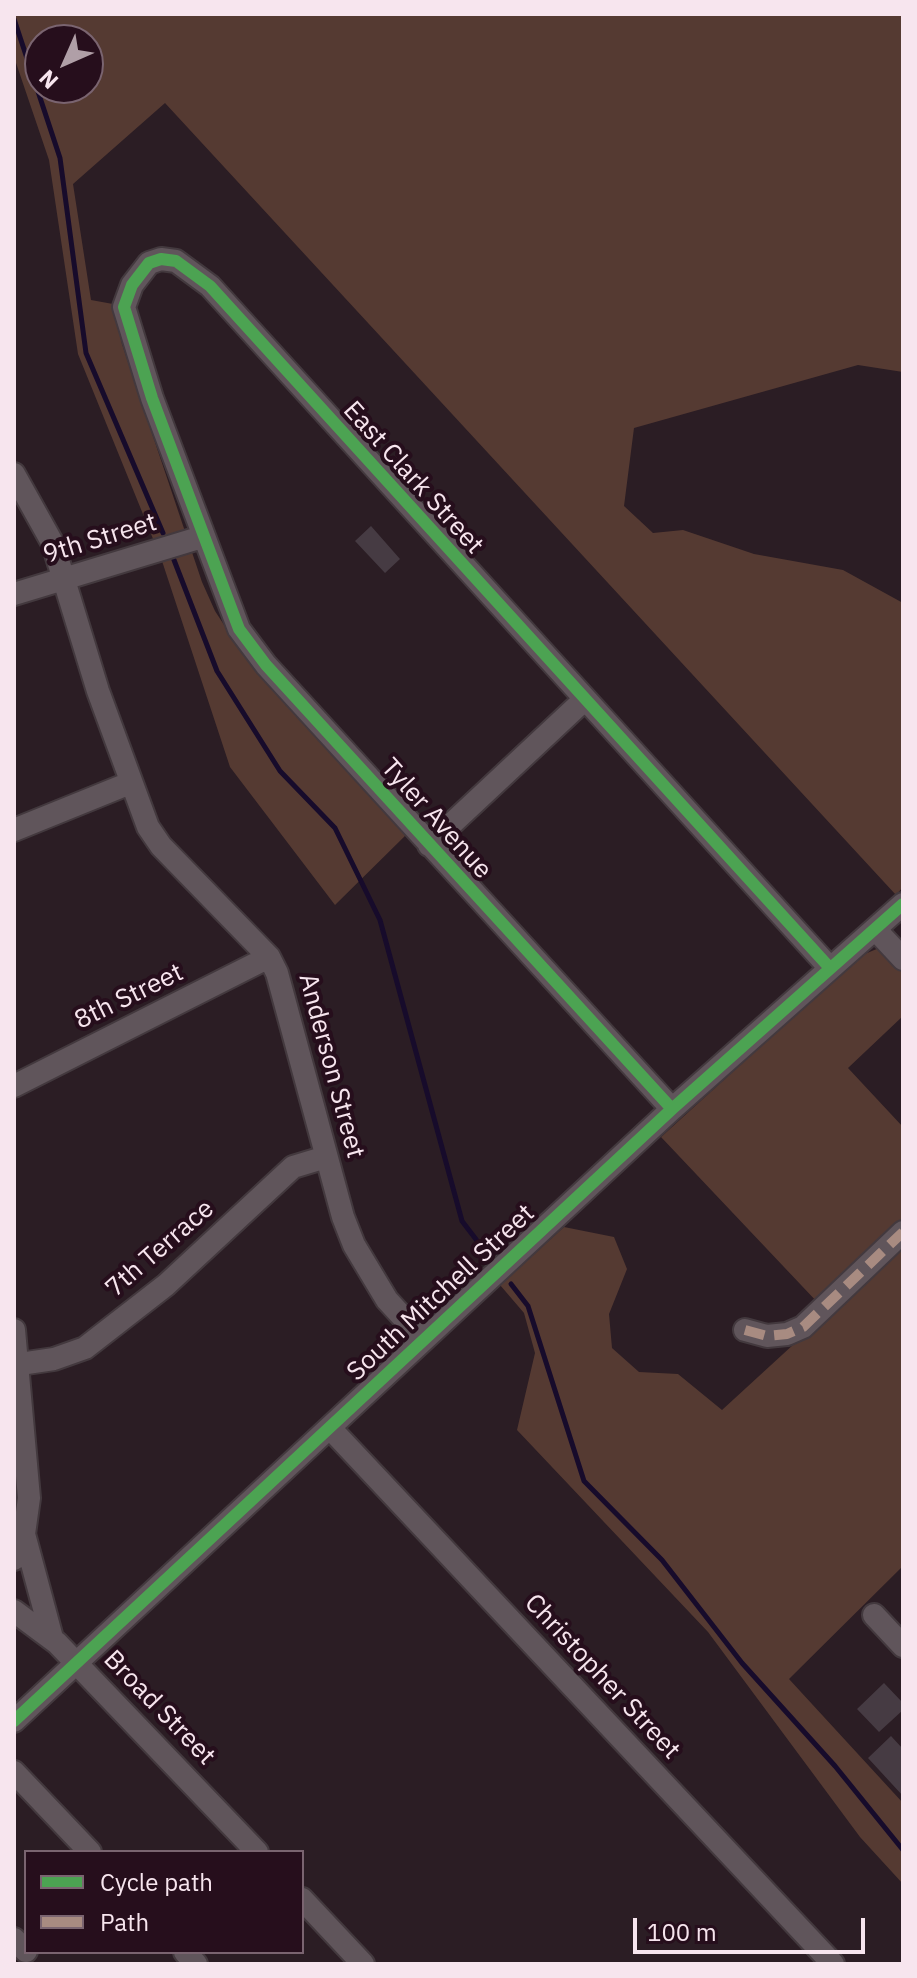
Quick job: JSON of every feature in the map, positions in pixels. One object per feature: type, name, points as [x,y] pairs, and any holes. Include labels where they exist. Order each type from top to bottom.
[{"type":"street","name":"East Clark Street","points":[[202,537],[124,307],[140,273],[161,259],[176,261],[210,286],[829,967]]},
{"type":"street","name":"Anderson Street","points":[[14,474],[53,544],[130,783],[148,827],[161,846],[269,957],[277,973],[326,1157],[354,1245],[387,1300],[423,1339]]},
{"type":"street","name":"9th Street","points":[[14,594],[202,537]]},
{"type":"street","name":"Tyler Avenue","points":[[202,537],[239,629],[266,665],[672,1109]]},
{"type":"street","points":[[429,845],[584,700]]},
{"type":"street","points":[[14,830],[130,783]]},
{"type":"street","name":"South Mitchell Street","points":[[14,1721],[672,1109],[903,904]]},
{"type":"street","points":[[875,929],[903,959]]},
{"type":"street","name":"8th Street","points":[[14,1086],[269,957]]},
{"type":"street","name":"7th Terrace","points":[[20,1364],[54,1359],[85,1348],[166,1285],[293,1167],[326,1157]]},
{"type":"street","points":[[745,1330],[767,1336],[787,1334],[803,1327],[903,1232]]},
{"type":"street","points":[[14,1330],[20,1364],[29,1498],[24,1534],[14,1559]]},
{"type":"street","name":"Christopher Street","points":[[330,1428],[833,1964]]},
{"type":"street","points":[[24,1534],[52,1638]]},
{"type":"street","name":"Broad Street","points":[[14,1611],[52,1638],[255,1850]]},
{"type":"street","points":[[874,1615],[903,1646]]},
{"type":"street","points":[[14,1772],[88,1850]]},
{"type":"street","points":[[304,1901],[363,1964]]},
{"type":"shaded area","points":[[14,14],[903,14],[903,372],[858,365],[634,428],[624,506],[653,533],[683,530],[754,554],[843,570],[903,603],[903,887],[896,895],[165,103],[73,184],[91,300],[113,304],[122,344],[202,582],[215,611],[230,634],[408,833],[335,905],[230,767],[162,561],[78,354],[49,160],[30,104],[104,104],[104,24],[24,24],[24,86],[14,57]]},
{"type":"shaded area","points":[[879,948],[903,968],[903,1016],[848,1068],[903,1127],[903,1226],[819,1304],[661,1137],[860,956]]},
{"type":"shaded area","points":[[564,1227],[614,1237],[627,1269],[609,1314],[612,1348],[639,1372],[678,1374],[722,1410],[903,1244],[903,1566],[789,1679],[903,1803],[903,1884],[860,1837],[708,1632],[517,1430],[535,1353],[524,1313],[500,1285]]},
{"type":"building","points":[[371,526],[400,559],[385,573],[355,541]]},
{"type":"building","points":[[884,1683],[903,1703],[903,1710],[879,1732],[857,1709]]},
{"type":"building","points":[[891,1736],[903,1749],[903,1796],[868,1758]]},
{"type":"waterway","points":[[14,19],[60,158],[86,353],[163,533]]},
{"type":"waterway","points":[[174,560],[217,671],[280,771],[335,828],[380,920],[462,1221],[491,1259]]},
{"type":"waterway","points":[[511,1284],[528,1306],[584,1481],[662,1560],[742,1663],[835,1766],[903,1850]]},
{"type":"marked path","points":[[745,1330],[767,1336],[787,1334],[803,1327],[903,1232]]},
{"type":"cycle path","points":[[672,1109],[266,665],[239,629],[152,398],[124,307],[132,285],[149,263],[161,259],[176,261],[210,286],[829,967]]},
{"type":"cycle path","points":[[14,1721],[672,1109],[903,904]]}]
